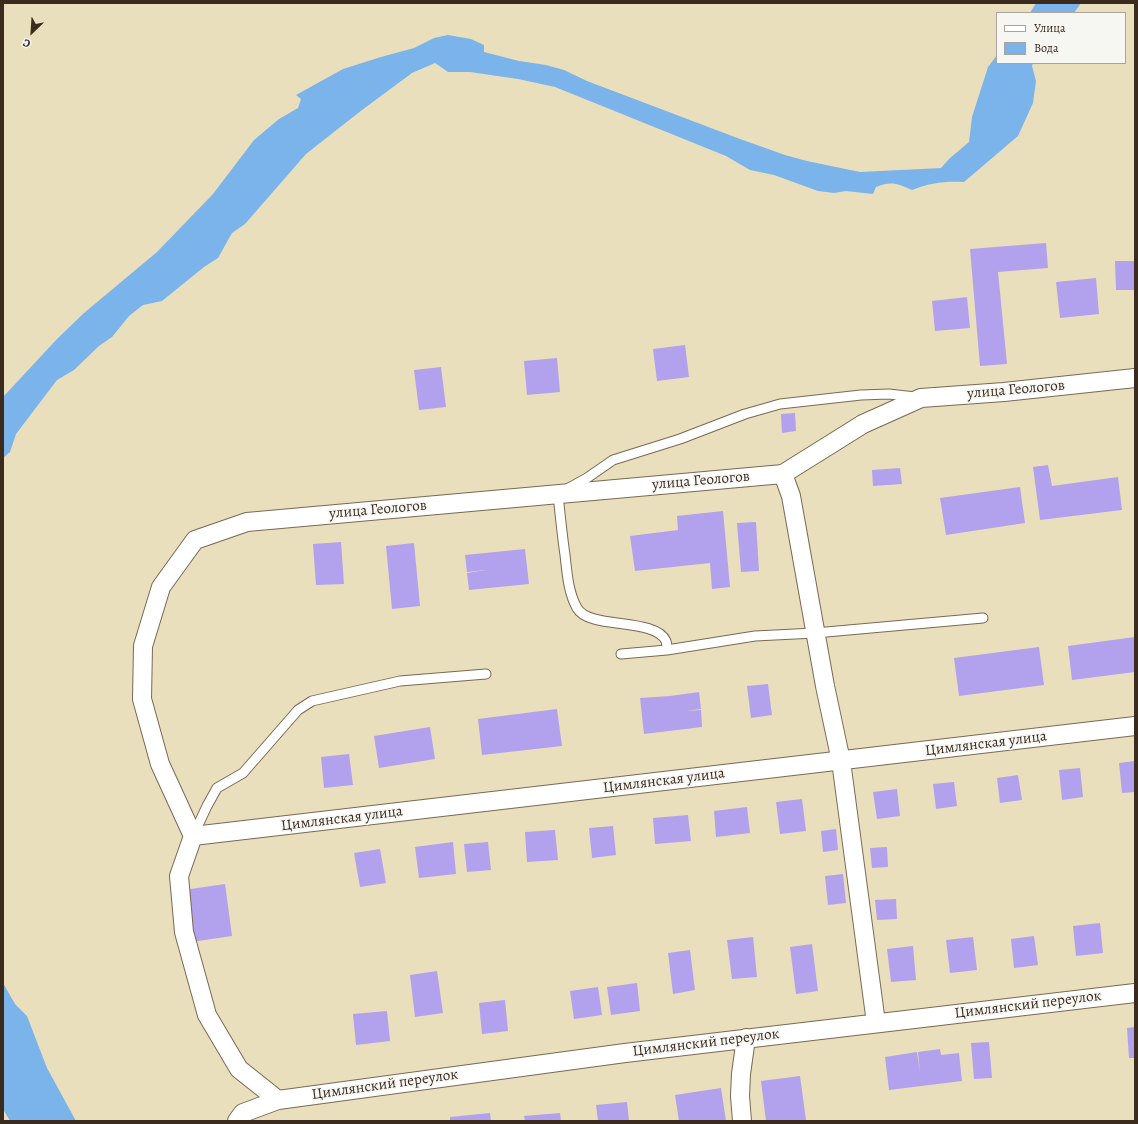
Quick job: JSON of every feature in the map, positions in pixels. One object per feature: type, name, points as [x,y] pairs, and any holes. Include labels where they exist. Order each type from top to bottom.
[{"type":"street","name":"улица Геологов","points":[[193,836],[160,764],[142,699],[143,646],[161,587],[195,540],[247,522],[783,474],[862,424],[922,398],[1012,391],[1135,378]]},
{"type":"street","points":[[783,474],[791,496],[815,633],[841,761],[876,1023]]},
{"type":"street","name":"Цимлянская улица","points":[[193,836],[1135,726]]},
{"type":"street","points":[[193,836],[179,876],[184,932],[207,1014],[239,1069],[278,1100]]},
{"type":"street","name":"Цимлянский переулок","points":[[237,1121],[243,1113],[278,1100],[625,1053],[1135,993]]},
{"type":"street","points":[[742,1121],[740,1096],[741,1074],[746,1038]]},
{"type":"lane","points":[[667,650],[666,641],[658,632],[638,626],[609,622],[588,617],[577,609],[569,586],[558,494],[587,478],[613,460],[680,439],[744,414],[780,404],[860,395],[889,394],[922,398]]},
{"type":"lane","points":[[621,654],[667,650],[755,636],[815,633],[983,618]]},
{"type":"lane","points":[[193,836],[217,788],[243,773],[298,710],[312,701],[400,681],[486,674]]},
{"type":"water","points":[[1036,3],[1081,3],[1075,12],[1031,12]]},
{"type":"water","points":[[448,35],[471,39],[484,45],[484,52],[564,70],[587,81],[785,155],[860,172],[941,168],[969,142],[972,117],[988,67],[996,56],[996,64],[1033,64],[1036,81],[1033,103],[1018,136],[964,182],[937,183],[912,190],[898,184],[890,183],[876,187],[873,194],[846,191],[834,193],[818,191],[774,175],[750,170],[726,156],[555,87],[518,79],[470,72],[448,72],[435,63],[412,73],[306,154],[245,224],[232,233],[218,258],[204,267],[162,301],[143,305],[129,316],[112,337],[99,346],[74,370],[57,380],[16,434],[10,452],[3,458],[3,397],[57,339],[84,313],[157,252],[213,194],[254,140],[279,119],[298,108],[301,99],[296,95],[343,69],[414,48],[434,38]]},
{"type":"water","points":[[3,983],[15,1004],[27,1016],[47,1068],[76,1121],[10,1121],[3,1109]]},
{"type":"building","points":[[1046,243],[1048,268],[998,272],[1007,364],[980,366],[970,249]]},
{"type":"building","points":[[1115,261],[1135,261],[1135,290],[1116,290]]},
{"type":"building","points":[[1096,278],[1099,314],[1060,318],[1056,282]]},
{"type":"building","points":[[967,297],[970,328],[935,331],[932,301]]},
{"type":"building","points":[[685,345],[689,377],[657,381],[653,349]]},
{"type":"building","points":[[557,358],[560,392],[527,395],[524,361]]},
{"type":"building","points":[[441,367],[446,407],[419,410],[414,370]]},
{"type":"building","points":[[795,413],[796,431],[782,433],[781,414]]},
{"type":"building","points":[[1048,465],[1052,486],[1118,477],[1122,510],[1040,520],[1033,467]]},
{"type":"building","points":[[900,468],[902,484],[873,486],[872,470]]},
{"type":"building","points":[[1020,487],[1025,523],[946,535],[940,498]]},
{"type":"building","points":[[723,511],[730,587],[712,589],[710,563],[635,571],[630,536],[678,530],[677,516]]},
{"type":"building","points":[[756,522],[759,571],[741,572],[737,523]]},
{"type":"building","points":[[341,542],[344,584],[316,585],[313,544]]},
{"type":"building","points":[[414,543],[420,606],[392,609],[386,546]]},
{"type":"building","points":[[525,549],[529,584],[469,590],[467,573],[486,570],[467,572],[465,555]]},
{"type":"building","points":[[1135,637],[1135,672],[1072,680],[1068,646]]},
{"type":"building","points":[[1039,647],[1044,685],[959,696],[954,658]]},
{"type":"building","points":[[768,684],[772,715],[751,718],[747,686]]},
{"type":"building","points":[[699,692],[701,709],[686,711],[701,710],[702,727],[644,734],[640,698]]},
{"type":"building","points":[[557,709],[562,746],[482,755],[478,719]]},
{"type":"building","points":[[430,727],[435,759],[379,768],[374,736]]},
{"type":"building","points":[[349,754],[353,785],[324,788],[321,757]]},
{"type":"building","points":[[1135,761],[1135,792],[1122,793],[1119,763]]},
{"type":"building","points":[[1080,768],[1083,797],[1062,800],[1059,770]]},
{"type":"building","points":[[1018,775],[1022,800],[1000,803],[997,778]]},
{"type":"building","points":[[954,782],[957,806],[936,809],[933,784]]},
{"type":"building","points":[[897,789],[900,816],[877,819],[873,792]]},
{"type":"building","points":[[802,799],[806,831],[780,834],[776,802]]},
{"type":"building","points":[[747,807],[750,833],[716,837],[714,811]]},
{"type":"building","points":[[688,815],[691,841],[655,844],[653,818]]},
{"type":"building","points":[[613,826],[616,855],[592,858],[589,828]]},
{"type":"building","points":[[836,829],[838,850],[823,852],[821,831]]},
{"type":"building","points":[[555,830],[558,860],[527,862],[525,832]]},
{"type":"building","points":[[453,842],[456,874],[419,878],[415,847]]},
{"type":"building","points":[[488,842],[491,870],[467,872],[464,844]]},
{"type":"building","points":[[887,847],[888,867],[872,868],[870,848]]},
{"type":"building","points":[[380,849],[386,883],[360,887],[354,853]]},
{"type":"building","points":[[843,874],[846,903],[828,905],[825,876]]},
{"type":"building","points":[[225,884],[232,936],[191,942],[184,890]]},
{"type":"building","points":[[896,899],[897,919],[877,920],[875,900]]},
{"type":"building","points":[[1100,923],[1103,953],[1076,956],[1073,926]]},
{"type":"building","points":[[1034,936],[1038,965],[1014,968],[1011,939]]},
{"type":"building","points":[[753,937],[757,977],[732,979],[727,940]]},
{"type":"building","points":[[973,937],[977,970],[950,973],[946,940]]},
{"type":"building","points":[[812,944],[818,991],[796,994],[790,947]]},
{"type":"building","points":[[913,946],[916,980],[891,982],[887,949]]},
{"type":"building","points":[[690,950],[695,990],[673,994],[668,953]]},
{"type":"building","points":[[437,971],[443,1013],[415,1017],[410,975]]},
{"type":"building","points":[[637,983],[640,1011],[611,1015],[607,987]]},
{"type":"building","points":[[598,987],[602,1015],[574,1019],[570,991]]},
{"type":"building","points":[[505,1000],[508,1031],[482,1034],[479,1003]]},
{"type":"building","points":[[387,1011],[390,1041],[356,1045],[353,1014]]},
{"type":"building","points":[[1135,1027],[1135,1058],[1129,1058],[1127,1028]]},
{"type":"building","points":[[989,1042],[992,1078],[974,1079],[971,1043]]},
{"type":"building","points":[[940,1049],[941,1055],[959,1053],[962,1081],[889,1090],[885,1057],[917,1052],[920,1073],[918,1052]]},
{"type":"building","points":[[800,1076],[806,1120],[766,1121],[761,1081]]},
{"type":"building","points":[[721,1088],[726,1121],[679,1121],[675,1095]]},
{"type":"building","points":[[627,1102],[629,1121],[598,1121],[596,1105]]},
{"type":"building","points":[[490,1113],[491,1121],[450,1121],[450,1117]]},
{"type":"building","points":[[560,1113],[561,1121],[525,1121],[524,1116]]}]
